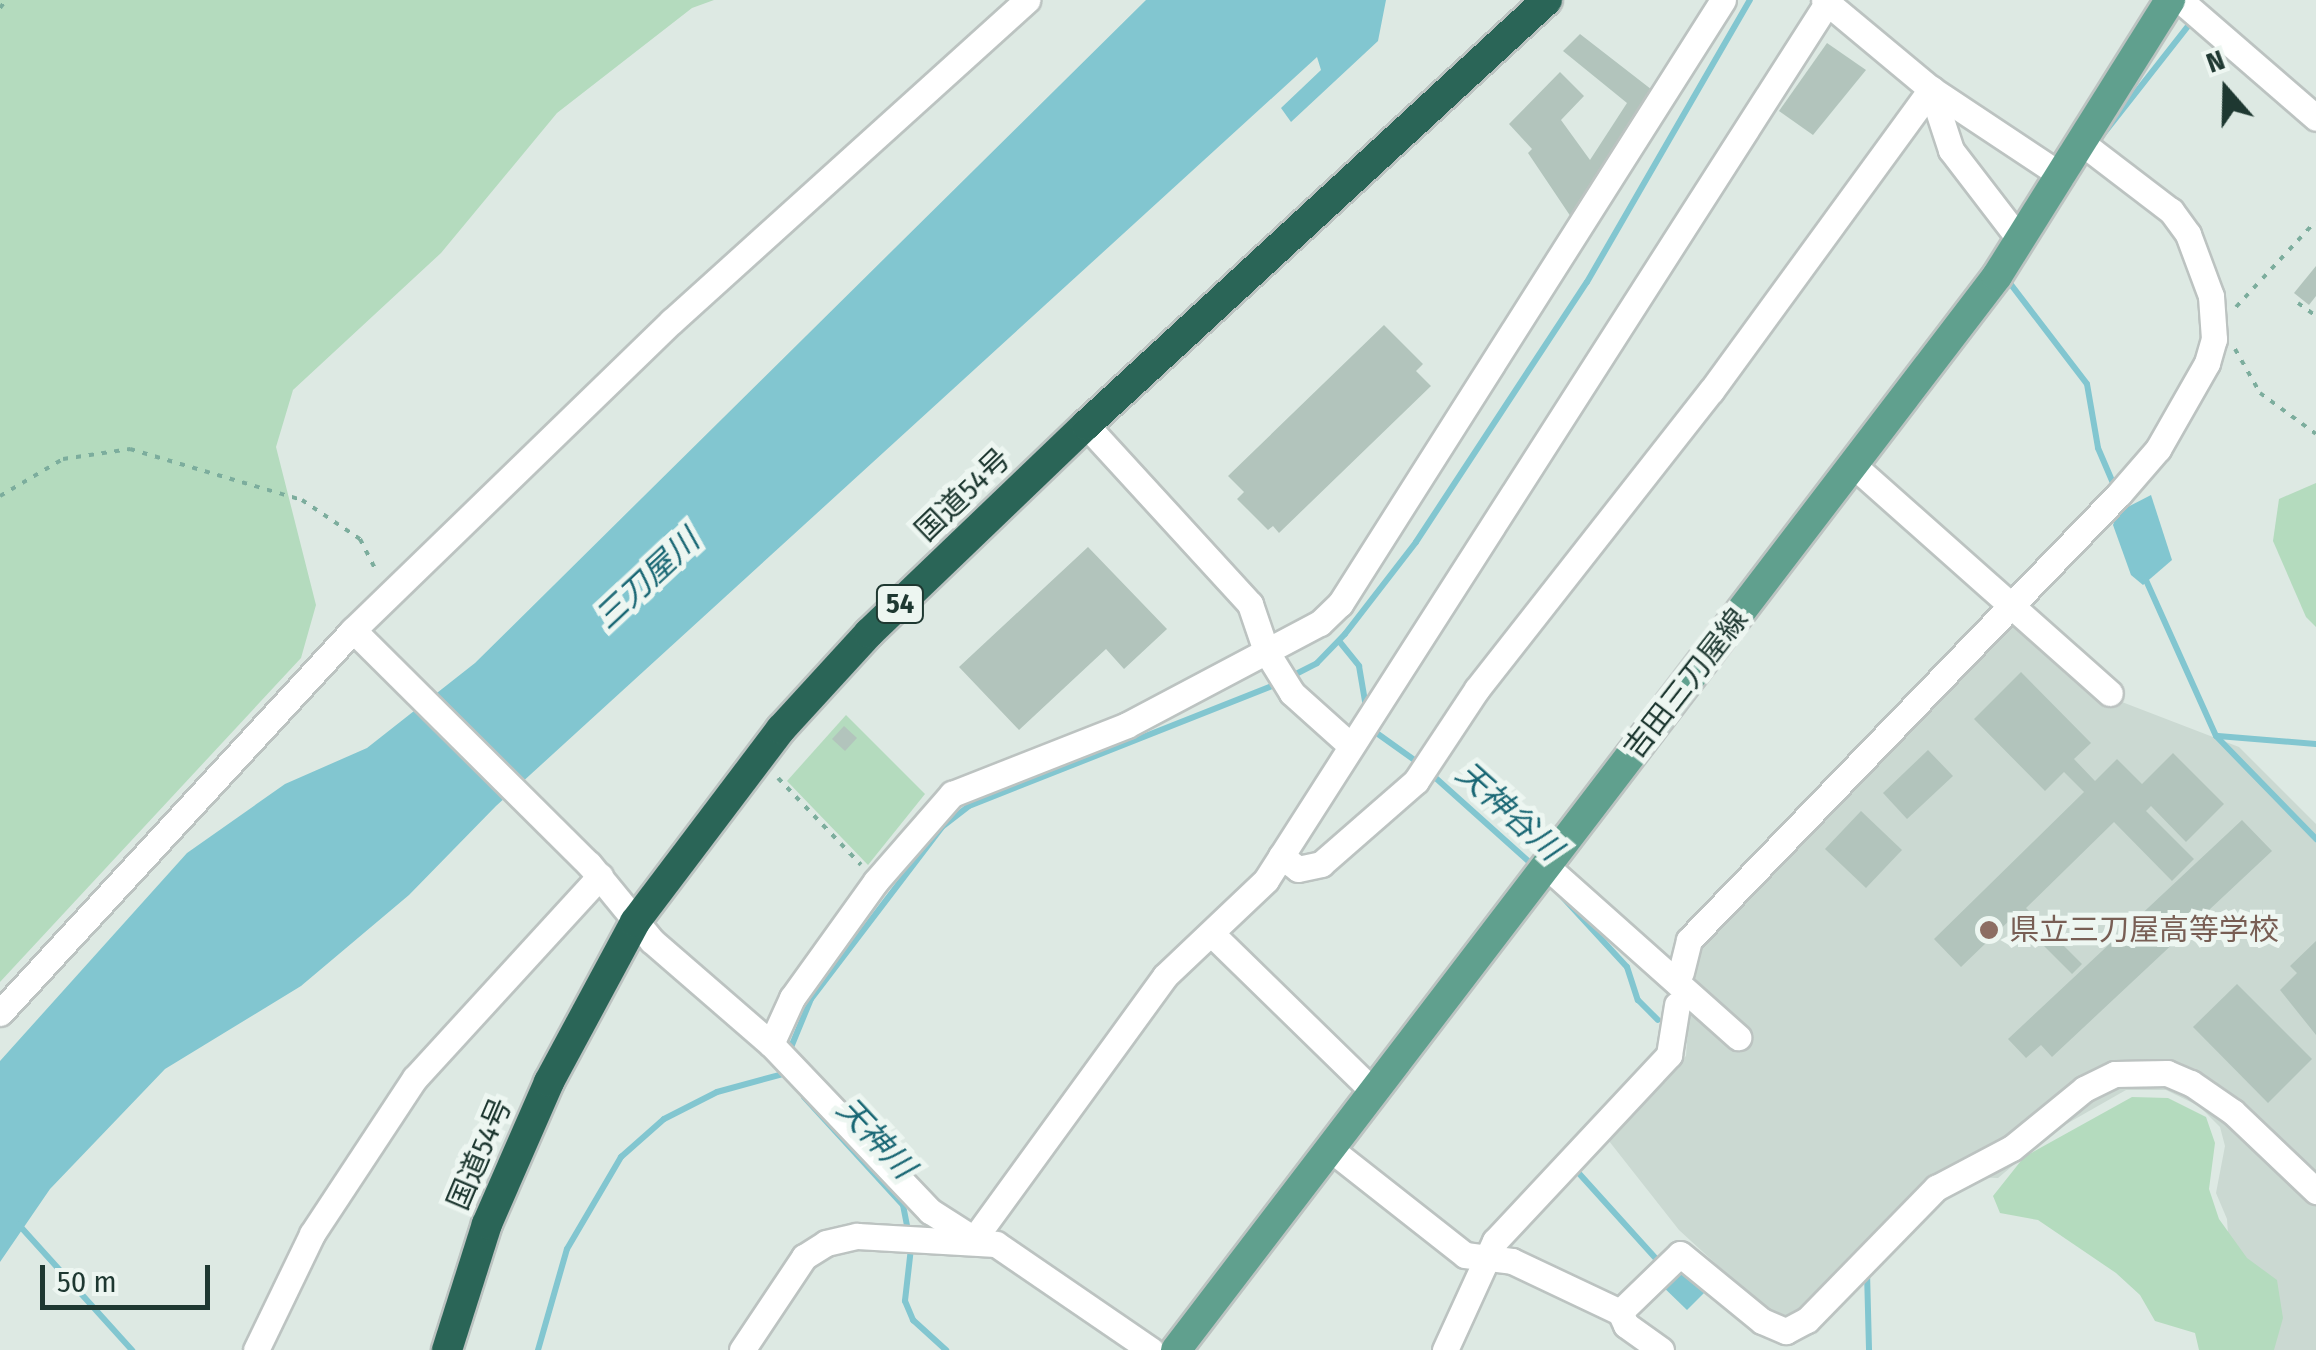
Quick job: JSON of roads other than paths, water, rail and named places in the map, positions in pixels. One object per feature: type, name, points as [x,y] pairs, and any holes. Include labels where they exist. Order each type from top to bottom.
[{"type":"highway","name":"国道54号","points":[[446,1350],[513,1160],[636,922],[780,729],[869,633],[1086,425],[1546,0]]},
{"type":"main road","name":"吉田三刀屋線","points":[[1176,1350],[1854,466],[2020,240],[2082,143],[2184,2]]},
{"type":"street","points":[[0,1013],[358,634],[394,590],[672,321],[1027,0]]},
{"type":"street","points":[[771,1044],[792,998],[932,810],[972,782],[1128,725],[1320,623],[1340,604],[1723,0]]},
{"type":"street","points":[[974,1239],[1165,976],[1249,903],[1827,1],[1931,88],[2062,176]]},
{"type":"street","points":[[2184,2],[2316,118]]},
{"type":"street","points":[[1931,88],[1950,150],[2020,240]]},
{"type":"street","points":[[1281,856],[1298,869],[1321,864],[1416,781],[1477,689],[1711,391],[1931,88]]},
{"type":"street","points":[[1681,972],[1689,940],[2158,449],[2214,340],[2211,296],[2188,234],[2171,212],[2082,143]]},
{"type":"street","points":[[1086,425],[1250,604],[1261,621],[1266,651],[1292,693],[1351,746]]},
{"type":"street","points":[[1854,466],[2110,693]]},
{"type":"street","points":[[358,634],[594,870],[636,922],[771,1044],[930,1211],[974,1239]]},
{"type":"street","points":[[1545,865],[1738,1037]]},
{"type":"street","points":[[256,1350],[312,1234],[415,1078],[594,870]]},
{"type":"street","points":[[1213,935],[1372,1090]]},
{"type":"street","points":[[1445,1350],[1487,1257],[1663,1062],[1674,1044],[1677,1006]]},
{"type":"street","points":[[1620,1312],[1680,1254],[1774,1329],[1796,1327],[1936,1188],[2012,1148],[2084,1089],[2139,1070],[2192,1083],[2233,1112],[2316,1191]]},
{"type":"street","points":[[1329,1148],[1453,1248],[1512,1262],[1620,1312],[1626,1324],[1661,1350]]},
{"type":"street","points":[[742,1350],[804,1257],[826,1242],[856,1236],[974,1239],[996,1244],[1042,1272],[1150,1350]]},
{"type":"water","name":"三刀屋川","points":[[1146,0],[1386,0],[1378,41],[1291,122],[1281,108],[1321,70],[1317,57],[496,806],[409,895],[301,986],[165,1069],[50,1189],[0,1262],[0,1061],[187,853],[285,784],[367,748],[475,663]]},
{"type":"water","points":[[2151,495],[2172,560],[2143,585],[2131,575],[2113,525],[2118,512]]},
{"type":"water","points":[[1676,1263],[1705,1292],[1687,1310],[1657,1281]]},
{"type":"waterway","points":[[1290,677],[1317,663],[1345,634],[1416,542],[1587,282],[1750,0]]},
{"type":"waterway","points":[[2101,137],[2192,21]]},
{"type":"waterway","points":[[2009,282],[2087,384],[2098,448],[2116,490]]},
{"type":"waterway","points":[[2145,578],[2216,736],[2316,839]]},
{"type":"waterway","name":"天神谷川","points":[[1339,641],[1359,666],[1366,707]]},
{"type":"waterway","points":[[789,1052],[811,999],[942,827],[969,806],[1279,683]]},
{"type":"waterway","name":"天神谷川","points":[[1371,729],[1420,764]]},
{"type":"waterway","points":[[2218,736],[2316,744]]},
{"type":"waterway","name":"天神谷川","points":[[1429,772],[1535,867]]},
{"type":"waterway","name":"天神谷川","points":[[1557,891],[1627,967],[1638,1000],[1658,1020]]},
{"type":"waterway","points":[[538,1350],[567,1249],[621,1157],[664,1119],[717,1092],[783,1074]]},
{"type":"waterway","name":"天神川","points":[[804,1097],[903,1205],[908,1230]]},
{"type":"waterway","name":"天神谷川","points":[[1575,1169],[1660,1263]]},
{"type":"waterway","points":[[19,1225],[132,1350]]},
{"type":"waterway","name":"天神川","points":[[911,1248],[905,1301],[913,1320],[946,1350]]},
{"type":"waterway","name":"天神谷川","points":[[1867,1272],[1869,1350]]},
{"type":"place","name":"県立三刀屋高等学校","points":[[1989,930]]}]
